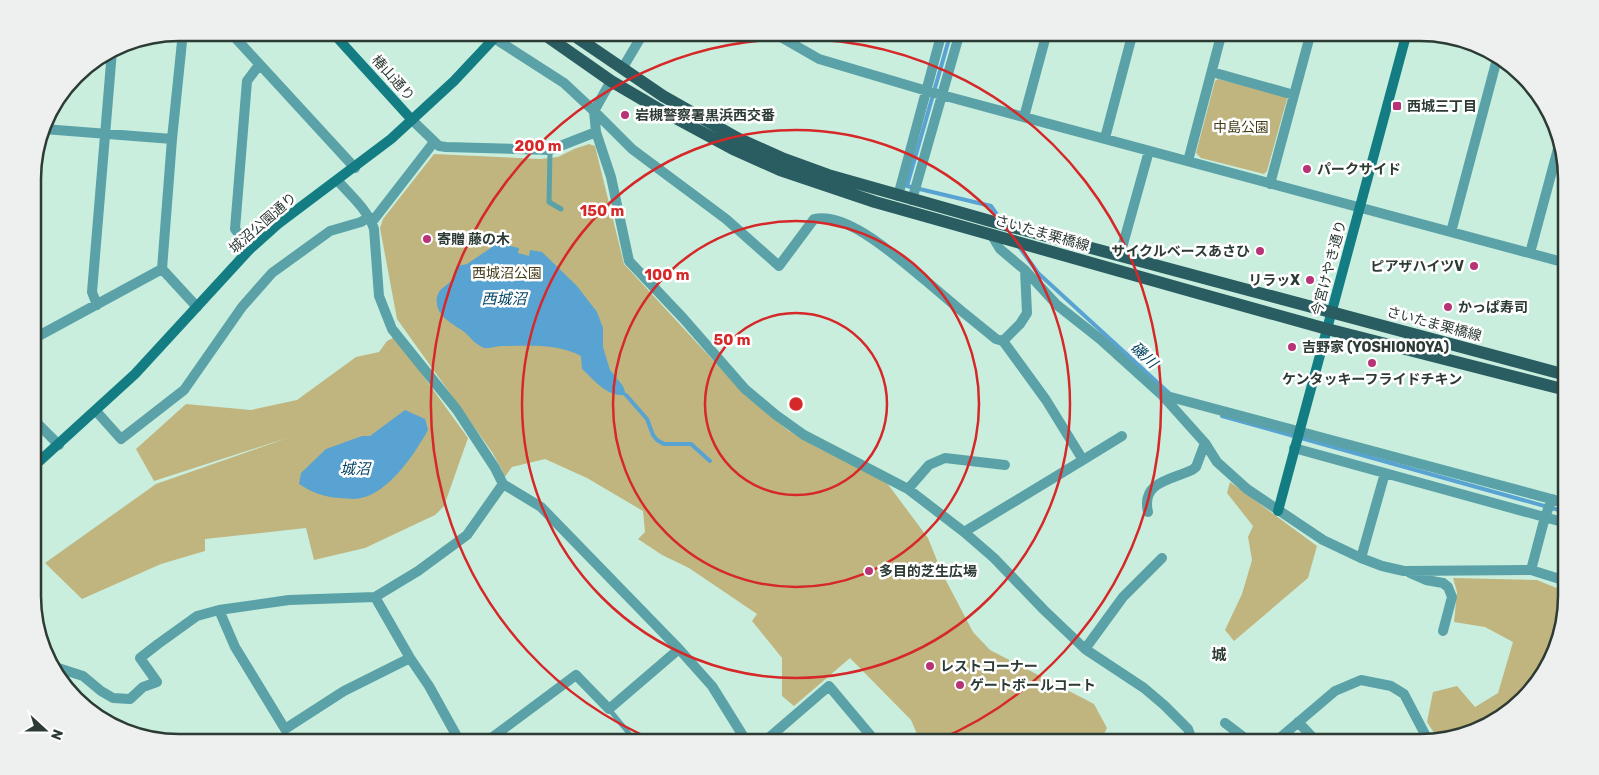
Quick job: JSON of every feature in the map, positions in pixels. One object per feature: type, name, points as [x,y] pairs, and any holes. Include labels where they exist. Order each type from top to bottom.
[{"type":"main road","name":"さいたま栗橋線","points":[[553,41],[611,81],[718,141],[780,170],[875,202],[1327,329],[1558,388]]},
{"type":"main road","name":"さいたま栗橋線","points":[[582,41],[663,96],[737,138],[784,159],[828,175],[912,200],[1558,373]]},
{"type":"street","points":[[181,41],[162,269],[197,307]]},
{"type":"street","points":[[238,41],[354,168]]},
{"type":"street","name":"椿山通り","points":[[340,41],[412,120]]},
{"type":"street","name":"城沼公園通り","points":[[41,461],[135,374],[250,249],[290,215],[338,181],[412,120],[454,81],[491,41]]},
{"type":"street","points":[[505,41],[564,84],[632,149],[726,220],[779,266],[814,219],[822,217],[839,221],[887,249],[991,335],[1003,341],[1046,400],[1083,460]]},
{"type":"street","points":[[622,69],[639,41]]},
{"type":"street","points":[[788,41],[819,59],[942,95],[1558,261]]},
{"type":"street","points":[[898,196],[940,41]]},
{"type":"street","points":[[912,200],[957,41]]},
{"type":"street","points":[[1024,117],[1045,41]]},
{"type":"street","points":[[1105,138],[1131,41]]},
{"type":"street","points":[[1188,161],[1220,41]]},
{"type":"street","points":[[1270,184],[1309,41]]},
{"type":"street","name":"今宮けやき通り","points":[[1278,511],[1405,41]]},
{"type":"street","points":[[97,305],[92,292],[111,60]]},
{"type":"street","points":[[1451,232],[1496,64]]},
{"type":"street","points":[[250,249],[235,229],[247,80],[259,65]]},
{"type":"street","points":[[1212,72],[1294,95]]},
{"type":"street","points":[[611,81],[594,111],[596,132],[611,177],[629,261],[746,389],[776,415],[804,435],[908,489],[964,532],[994,558],[1085,649],[1144,688],[1164,705],[1188,729],[1190,733]]},
{"type":"street","points":[[412,120],[439,146],[446,147],[550,150],[596,132]]},
{"type":"street","points":[[51,130],[172,140]]},
{"type":"street","points":[[96,411],[121,439],[184,390],[242,307],[272,273],[330,231],[370,220],[434,142]]},
{"type":"street","points":[[1120,256],[1149,151]]},
{"type":"street","points":[[1530,253],[1556,157]]},
{"type":"street","points":[[338,181],[370,220],[374,228],[379,296],[392,329],[457,410],[496,468],[503,484],[542,507],[679,649],[712,686],[742,734]]},
{"type":"street","points":[[991,234],[1000,249],[1025,270],[1057,305],[1100,339],[1162,395],[1205,443],[1217,462],[1247,489],[1323,540],[1382,566],[1404,570],[1531,570],[1558,578]]},
{"type":"street","points":[[42,334],[162,269]]},
{"type":"street","points":[[1003,341],[1020,324],[1027,313],[1025,270]]},
{"type":"street","points":[[1162,395],[1558,501]]},
{"type":"street","points":[[41,427],[59,445]]},
{"type":"street","points":[[964,532],[1122,436]]},
{"type":"street","points":[[1148,512],[1146,502],[1149,493],[1154,487],[1192,470],[1196,466],[1205,443]]},
{"type":"street","points":[[1294,448],[1558,521]]},
{"type":"street","points":[[908,489],[929,465],[946,458],[1005,465]]},
{"type":"street","points":[[1361,558],[1385,473]]},
{"type":"street","points":[[64,670],[82,676],[100,691],[113,698],[130,699],[143,687],[157,682],[140,658],[197,616],[219,610],[289,600],[375,597],[418,571],[467,535],[503,484]]},
{"type":"street","points":[[1531,570],[1545,517],[1552,499]]},
{"type":"street","points":[[1085,649],[1123,597],[1162,558]]},
{"type":"street","points":[[1404,570],[1426,580],[1443,583],[1448,587],[1452,597],[1443,631]]},
{"type":"street","points":[[375,597],[455,734]]},
{"type":"street","points":[[219,610],[235,647],[286,729],[344,691],[410,658]]},
{"type":"street","points":[[497,734],[576,675],[609,709],[679,649]]},
{"type":"street","points":[[1285,733],[1335,691],[1361,680],[1391,686],[1404,694],[1424,733]]},
{"type":"street","points":[[774,734],[829,686],[869,733]]},
{"type":"street","points":[[1298,722],[1309,733]]},
{"type":"street","points":[[1225,723],[1238,733]]},
{"type":"lane","points":[[550,150],[549,202],[561,210]]},
{"type":"lane","points":[[609,709],[629,734]]},
{"type":"green space","name":"中島公園","points":[[1218,79],[1286,96],[1287,99],[1267,171],[1264,174],[1201,158],[1196,153],[1215,81]]},
{"type":"green space","name":"西城沼公園","points":[[589,144],[595,146],[624,264],[746,396],[789,431],[818,448],[884,479],[928,538],[942,573],[973,632],[990,650],[1094,704],[1107,728],[1104,733],[917,733],[911,720],[850,658],[794,706],[782,696],[782,658],[752,621],[757,614],[689,568],[662,555],[638,539],[645,532],[643,511],[587,478],[545,459],[512,467],[504,478],[502,470],[492,452],[397,319],[380,228],[383,219],[434,154],[540,159],[558,157]]},
{"type":"green space","points":[[395,337],[468,438],[444,506],[435,515],[365,548],[314,560],[306,528],[205,539],[205,551],[161,564],[82,599],[45,563],[156,484],[290,437],[154,481],[136,449],[186,404],[251,410],[297,400],[356,357],[379,352],[387,341]]},
{"type":"green space","points":[[1230,482],[1317,546],[1308,578],[1234,641],[1225,630],[1242,594],[1252,560],[1248,537],[1253,526],[1227,493]]},
{"type":"green space","points":[[1453,578],[1537,580],[1558,589],[1555,622],[1547,648],[1539,664],[1529,680],[1504,705],[1489,715],[1464,726],[1434,732],[1427,722],[1433,692],[1457,686],[1475,707],[1498,693],[1513,642],[1485,627],[1454,622],[1457,592]]},
{"type":"water","name":"西城沼","points":[[498,243],[519,248],[518,253],[529,256],[530,250],[542,252],[577,286],[597,312],[603,328],[603,347],[610,370],[623,386],[626,395],[607,391],[582,369],[581,356],[572,352],[543,346],[484,348],[444,318],[438,309],[437,297],[441,290],[452,280],[457,266],[467,264]]},
{"type":"water","name":"城沼","points":[[405,410],[425,419],[428,430],[407,463],[388,483],[377,491],[366,497],[354,499],[339,498],[318,494],[299,484],[301,473],[326,449],[362,436],[370,436]]},
{"type":"waterway","name":"磯川","points":[[948,41],[907,186],[991,206],[1000,219]]},
{"type":"waterway","name":"磯川","points":[[1020,248],[1038,273],[1170,394]]},
{"type":"waterway","points":[[626,395],[647,419],[657,440],[664,444],[691,444],[710,461]]},
{"type":"waterway","name":"磯川","points":[[1222,416],[1558,510]]},
{"type":"place","name":"西城三丁目","points":[[1397,106]]},
{"type":"place","name":"岩槻警察署黒浜西交番","points":[[625,115]]},
{"type":"place","name":"パークサイド","points":[[1307,169]]},
{"type":"place","name":"寄贈 藤の木","points":[[427,239]]},
{"type":"place","name":"サイクルベースあさひ","points":[[1260,251]]},
{"type":"place","name":"ピアザハイツV","points":[[1474,266]]},
{"type":"place","name":"リラッX","points":[[1310,280]]},
{"type":"place","name":"かっぱ寿司","points":[[1448,307]]},
{"type":"place","name":"吉野家 (YOSHIONOYA)","points":[[1292,347]]},
{"type":"place","name":"ケンタッキーフライドチキン","points":[[1372,363]]},
{"type":"place","name":"多目的芝生広場","points":[[869,571]]},
{"type":"place","name":"レストコーナー","points":[[930,666]]},
{"type":"place","name":"ゲートボールコート","points":[[960,685]]},
{"type":"district","name":"城","points":[[1219,655]]}]
